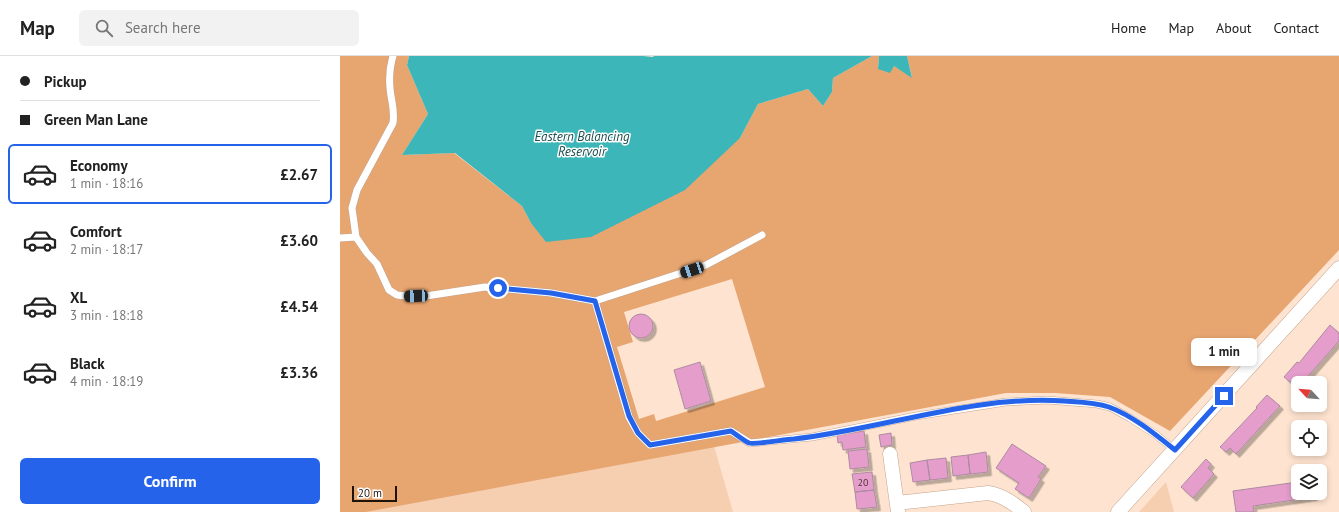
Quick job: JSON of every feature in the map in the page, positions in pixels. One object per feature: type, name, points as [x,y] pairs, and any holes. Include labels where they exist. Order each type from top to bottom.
[{"type":"street","points":[[1118,512],[1339,268]]},
{"type":"street","points":[[890,454],[898,508],[988,492],[1004,498],[1024,512]]},
{"type":"lane","points":[[392,56],[390,88],[394,112],[393,123],[357,190],[352,208],[356,237],[367,254],[377,264],[389,290],[397,295],[426,296],[485,287],[551,293],[595,301],[706,265],[762,235]]},
{"type":"lane","points":[[340,238],[356,237]]},
{"type":"lane","points":[[595,301],[629,416],[638,433],[650,445],[731,431],[750,443],[812,437],[916,416],[1006,402],[1047,400],[1097,404],[1110,408],[1130,418],[1155,434],[1175,450]]},
{"type":"shaded area","points":[[340,56],[409,56],[407,65],[428,114],[402,155],[454,153],[522,206],[531,223],[740,138],[758,104],[808,89],[823,106],[832,92],[833,78],[872,56],[879,56],[878,69],[894,66],[912,77],[907,56],[1339,56],[1339,250],[1170,431],[1110,397],[1055,393],[1006,393],[366,512],[340,512]],"holes":[[[732,279],[765,387],[656,421],[654,414],[639,419],[617,347],[633,342],[624,312]]]},
{"type":"shaded area","points":[[714,446],[733,512],[365,512]]},
{"type":"shaded area","points":[[1166,482],[1174,512],[1139,512]]},
{"type":"water","name":"Eastern Balancing Reservoir","points":[[409,56],[872,56],[833,78],[832,92],[823,106],[808,89],[758,104],[740,138],[685,190],[591,237],[546,242],[531,223],[522,206],[455,153],[402,155],[428,114],[407,65]]},
{"type":"water","points":[[879,56],[907,56],[912,78],[894,66],[890,73],[878,69]]},
{"type":"building","points":[[641,314],[646,315],[652,321],[652,331],[646,337],[641,338],[636,337],[630,331],[629,326],[630,321],[636,315]]},
{"type":"building","points":[[1330,325],[1339,333],[1339,341],[1308,376],[1291,376],[1290,382],[1284,377],[1297,362],[1299,363]]},
{"type":"building","points":[[700,362],[711,401],[685,409],[674,370]]},
{"type":"building","points":[[1267,395],[1280,406],[1236,454],[1230,448],[1226,452],[1220,447],[1257,408],[1256,407]]},
{"type":"building","points":[[864,431],[866,447],[843,450],[842,442],[838,443],[837,435]]},
{"type":"building","points":[[891,433],[892,445],[881,447],[879,435]]},
{"type":"building","points":[[1012,444],[1046,466],[1038,477],[1041,479],[1029,498],[1015,489],[1019,483],[996,468]]},
{"type":"building","points":[[867,449],[869,467],[850,469],[848,451]]},
{"type":"building","points":[[986,452],[988,472],[970,474],[968,455]]},
{"type":"building","points":[[968,455],[970,474],[953,476],[951,457]]},
{"type":"building","points":[[946,458],[948,478],[930,480],[927,460]]},
{"type":"building","points":[[1206,459],[1211,464],[1208,468],[1214,474],[1193,498],[1181,487]]},
{"type":"building","points":[[927,460],[930,480],[913,482],[910,463]]},
{"type":"building","points":[[872,472],[874,490],[855,492],[852,474]]},
{"type":"building","points":[[1291,483],[1291,500],[1294,500],[1253,506],[1254,512],[1236,512],[1233,491]]},
{"type":"building","points":[[874,490],[877,507],[857,509],[855,492]]},
{"type":"route","points":[[498,288],[551,293],[595,301],[629,416],[638,433],[650,445],[731,431],[750,443],[812,437],[916,416],[1006,402],[1047,400],[1097,404],[1110,408],[1130,418],[1155,434],[1175,450],[1224,396]]}]
